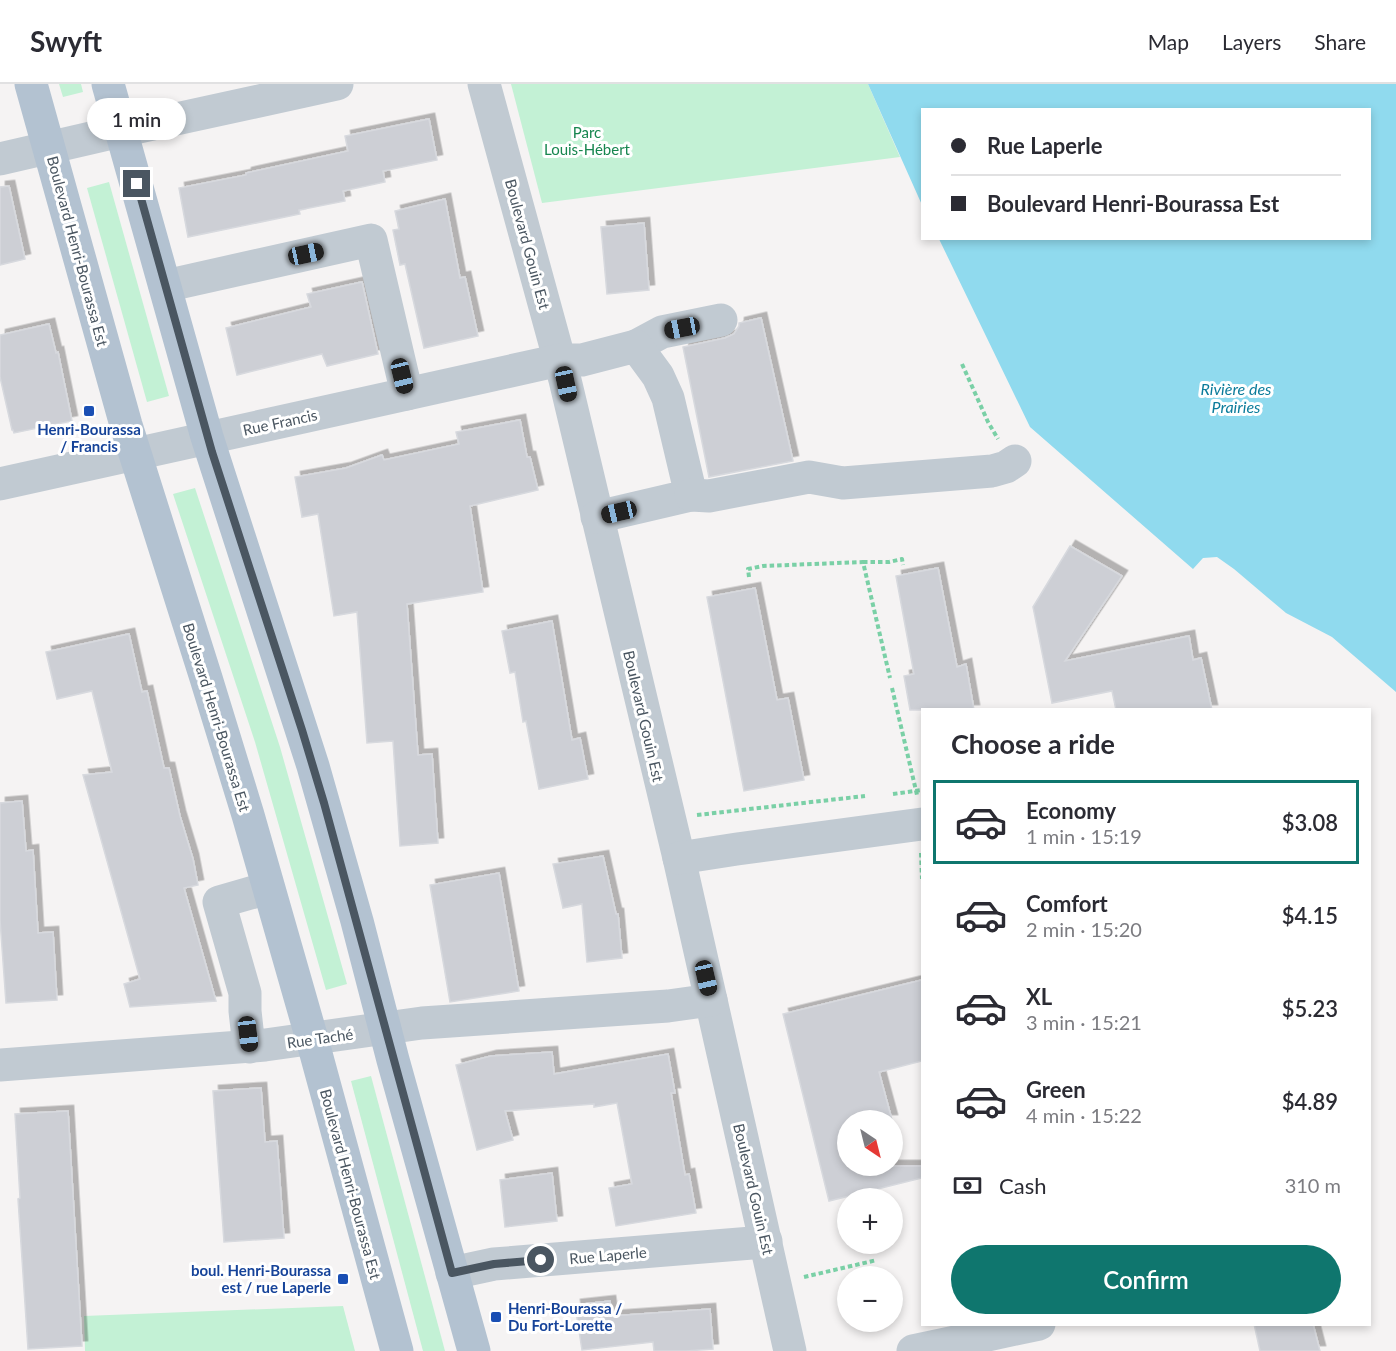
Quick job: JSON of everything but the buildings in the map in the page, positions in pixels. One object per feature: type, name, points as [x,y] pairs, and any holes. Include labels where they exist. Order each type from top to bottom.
[{"type":"main road","name":"Boulevard Henri-Bourassa Est","points":[[32,84],[134,454],[225,740],[312,1039],[397,1351]]},
{"type":"main road","points":[[108,84],[207,437],[313,766],[474,1351]]},
{"type":"street","points":[[0,159],[121,130],[337,84]]},
{"type":"street","name":"Boulevard Gouin Est","points":[[483,84],[560,360],[679,858],[790,1351]]},
{"type":"street","points":[[165,286],[371,240],[407,394]]},
{"type":"street","name":"Rue Francis","points":[[0,484],[560,360],[582,360],[636,346],[662,332],[721,320]]},
{"type":"street","points":[[636,346],[658,376],[668,398],[691,495]]},
{"type":"street","points":[[597,517],[691,495],[710,496],[809,477],[843,483],[992,471],[1006,467],[1015,461]]},
{"type":"street","points":[[679,858],[920,824]]},
{"type":"street","points":[[249,1047],[244,1011],[245,993],[219,902],[268,888]]},
{"type":"street","name":"Rue Taché","points":[[0,1065],[249,1047],[433,1022],[668,1006],[711,1000]]},
{"type":"street","name":"Rue Laperle","points":[[452,1273],[494,1264],[752,1244],[766,1241]]},
{"type":"street","points":[[913,1351],[1030,1326]]},
{"type":"path","points":[[962,364],[988,422],[1015,461]]},
{"type":"path","points":[[749,577],[748,568],[763,566],[863,561],[889,562],[902,559],[903,564]]},
{"type":"path","points":[[863,561],[890,678]]},
{"type":"path","points":[[892,688],[916,791],[921,852]]},
{"type":"path","points":[[893,794],[921,790]]},
{"type":"path","points":[[690,816],[865,796]]},
{"type":"path","points":[[797,1279],[877,1260]]},
{"type":"green space","points":[[59,84],[81,84],[83,92],[63,97]]},
{"type":"green space","name":"Parc Louis-Hébert","points":[[511,84],[868,84],[900,157],[542,203]]},
{"type":"green space","points":[[109,182],[169,396],[147,402],[87,188]]},
{"type":"green space","points":[[195,488],[280,747],[347,984],[326,990],[255,742],[173,494]]},
{"type":"green space","points":[[371,1076],[445,1351],[423,1351],[351,1081]]},
{"type":"green space","points":[[343,1306],[355,1351],[85,1351],[84,1316]]},
{"type":"water","name":"Rivière des Prairies","points":[[868,84],[1396,84],[1396,692],[1332,637],[1286,613],[1217,557],[1203,558],[1193,569],[1030,427],[939,240],[1371,240],[1371,108],[921,108],[921,203]]},
{"type":"place","name":"Henri-Bourassa / Francis","points":[[89,411]]},
{"type":"place","name":"boul. Henri-Bourassa est / rue Laperle","points":[[343,1279]]},
{"type":"place","name":"Henri-Bourassa / Du Fort-Lorette","points":[[496,1317]]},
{"type":"route","points":[[137,184],[212,452],[324,803],[452,1273],[494,1264],[541,1260]]}]
